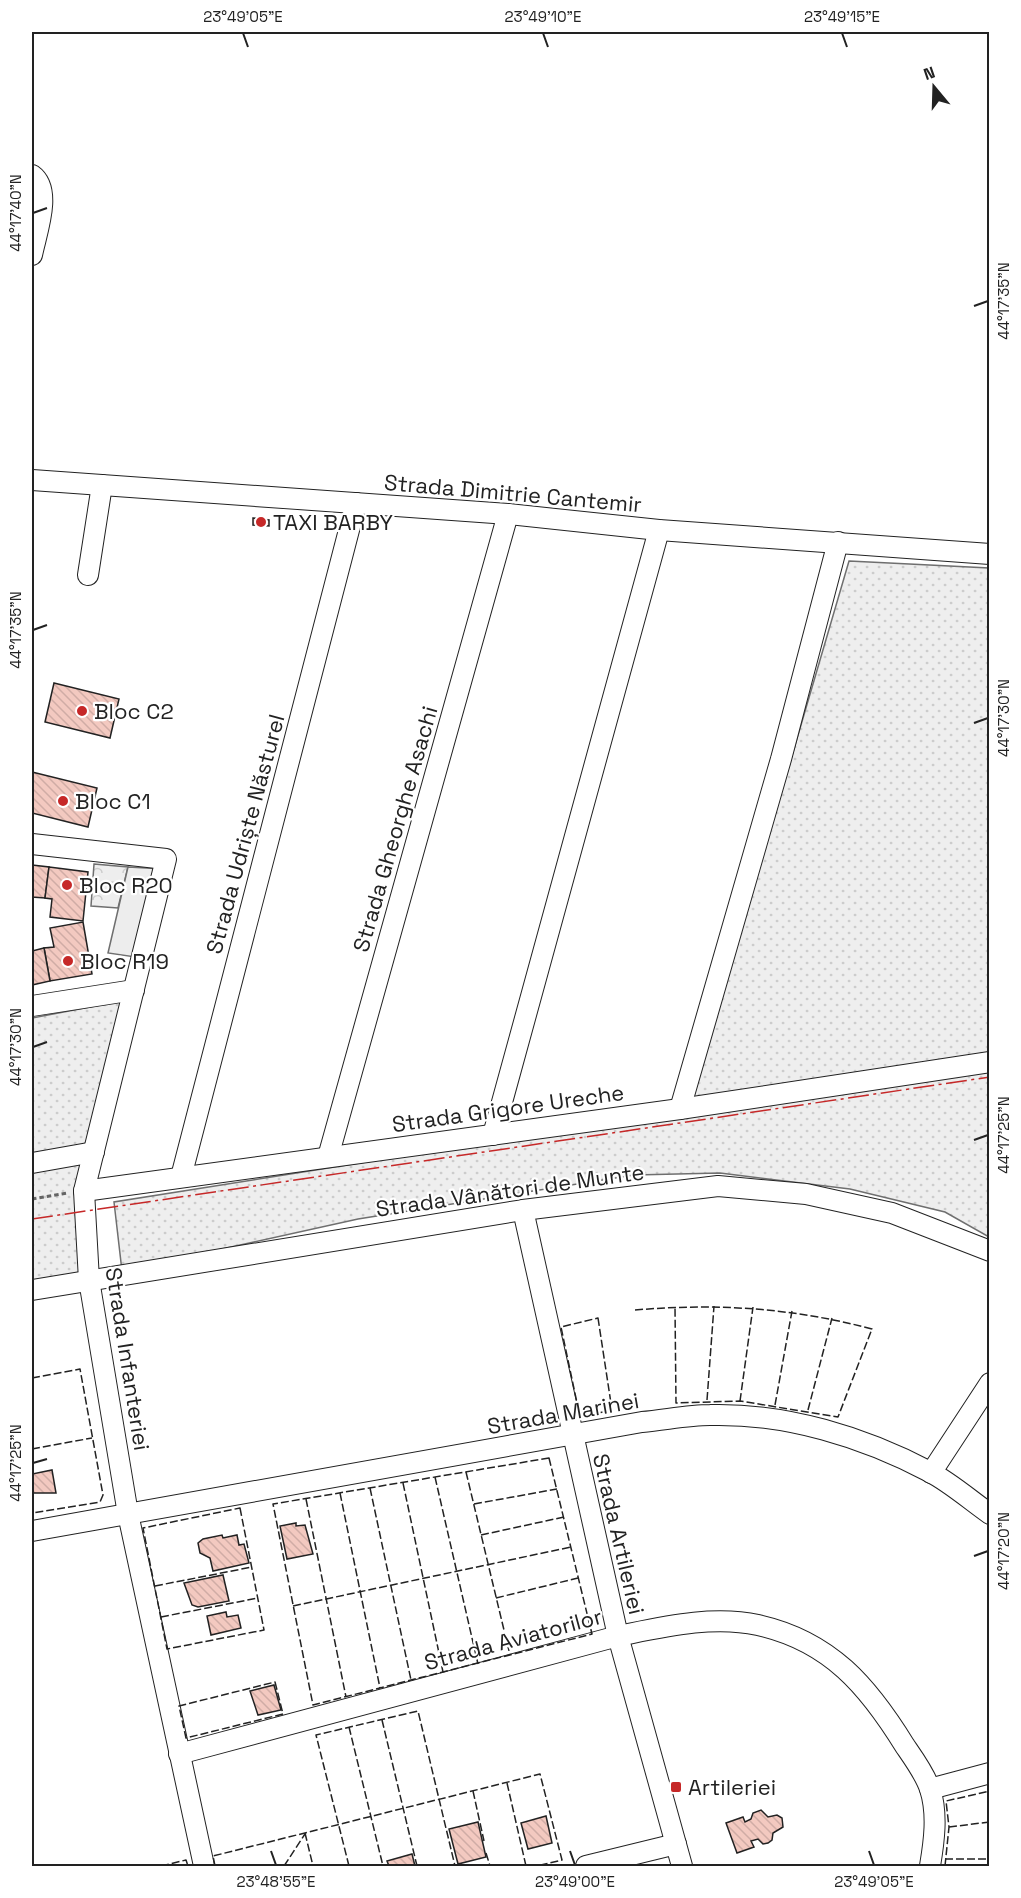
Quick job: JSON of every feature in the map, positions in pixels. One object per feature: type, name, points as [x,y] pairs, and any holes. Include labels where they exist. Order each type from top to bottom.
[{"type":"street","points":[[32,176],[42,191],[32,255]]},
{"type":"street","name":"Strada Dimitrie Cantemir","points":[[32,480],[508,514],[659,530],[990,554]]},
{"type":"street","points":[[88,575],[102,485]]},
{"type":"street","name":"Strada Udriște Năsturel","points":[[181,1178],[356,503]]},
{"type":"street","name":"Strada Gheorghe Asachi","points":[[328,1157],[508,514]]},
{"type":"street","points":[[493,1135],[659,530]]},
{"type":"street","points":[[680,1109],[782,759],[838,542]]},
{"type":"street","name":"Strada Infanteriei","points":[[32,844],[166,859],[84,1191],[89,1280],[128,1514],[204,1866]]},
{"type":"street","points":[[32,1006],[134,990]]},
{"type":"street","name":"Strada Grigore Ureche","points":[[84,1191],[680,1109],[990,1062]]},
{"type":"street","points":[[32,1163],[94,1152]]},
{"type":"street","name":"Strada Vânători de Munte","points":[[32,1290],[523,1210],[718,1186],[806,1194],[892,1213],[990,1251]]},
{"type":"street","name":"Strada Artileriei","points":[[523,1210],[618,1636],[682,1866]]},
{"type":"street","points":[[932,1473],[990,1383]]},
{"type":"street","name":"Strada Marinei","points":[[32,1531],[572,1437],[642,1422],[711,1415],[778,1420],[837,1434],[878,1448],[932,1473],[990,1514]]},
{"type":"street","name":"Strada Aviatorilor","points":[[179,1754],[618,1636],[689,1622],[757,1625],[800,1638],[830,1655],[868,1690],[899,1735],[930,1789],[935,1831],[930,1866]]},
{"type":"street","points":[[930,1789],[990,1773]]},
{"type":"street","points":[[586,1866],[676,1844]]},
{"type":"path","points":[[32,1198],[84,1191]]},
{"type":"green space","points":[[849,561],[989,568],[989,1237],[945,1212],[850,1189],[720,1173],[634,1175],[358,1219],[122,1271],[114,1202],[688,1111]]},
{"type":"green space","points":[[94,864],[128,867],[118,908],[91,906]]},
{"type":"green space","points":[[127,1000],[75,1197],[81,1280],[32,1288],[32,1018]]},
{"type":"shaded area","points":[[128,867],[164,869],[142,958],[108,953]]},
{"type":"building","name":"TAXI BARBY","points":[[253,518],[269,520],[269,526],[253,525]]},
{"type":"building","name":"Bloc C2","points":[[54,683],[119,699],[110,738],[45,722]]},
{"type":"building","name":"Bloc C1","points":[[32,772],[97,788],[88,827],[32,813]]},
{"type":"building","points":[[32,865],[49,867],[45,898],[32,897]]},
{"type":"building","name":"Bloc R20","points":[[49,867],[88,872],[83,921],[50,917],[52,899],[45,898]]},
{"type":"building","name":"Bloc R19","points":[[83,922],[92,974],[50,981],[44,948],[54,947],[50,928]]},
{"type":"building","points":[[44,948],[50,981],[32,985],[32,951]]},
{"type":"building","points":[[52,1470],[56,1493],[32,1493],[32,1474]]},
{"type":"building","points":[[296,1523],[296,1526],[305,1525],[313,1554],[287,1559],[280,1526]]},
{"type":"building","points":[[222,1535],[223,1538],[237,1535],[239,1545],[244,1544],[249,1563],[213,1571],[210,1558],[200,1553],[198,1543],[203,1539]]},
{"type":"building","points":[[223,1575],[229,1601],[198,1607],[192,1605],[184,1583]]},
{"type":"building","points":[[226,1612],[227,1617],[238,1615],[241,1628],[211,1635],[207,1616]]},
{"type":"building","points":[[274,1685],[281,1710],[258,1715],[250,1691]]},
{"type":"building","points":[[761,1810],[768,1817],[777,1815],[782,1818],[783,1827],[773,1833],[772,1840],[768,1843],[763,1844],[758,1839],[751,1841],[754,1847],[737,1853],[726,1823],[743,1817],[745,1822],[751,1819],[753,1813]]},
{"type":"building","points":[[546,1816],[552,1843],[528,1849],[521,1823]]},
{"type":"building","points":[[478,1822],[486,1857],[458,1864],[449,1829]]},
{"type":"building","points":[[412,1854],[415,1866],[389,1866],[387,1861]]},
{"type":"fence","points":[[707,1400],[714,1306]]},
{"type":"fence","points":[[635,1310],[665,1308],[696,1307],[755,1309],[813,1316],[872,1329],[838,1417],[740,1401],[676,1403],[675,1307]]},
{"type":"fence","points":[[740,1401],[753,1307]]},
{"type":"fence","points":[[775,1405],[792,1311]]},
{"type":"fence","points":[[598,1318],[612,1410],[580,1417],[561,1327],[598,1318]]},
{"type":"fence","points":[[808,1410],[832,1318]]},
{"type":"fence","points":[[32,1378],[80,1369],[103,1495],[100,1502],[32,1513]]},
{"type":"fence","points":[[32,1449],[92,1438]]},
{"type":"fence","points":[[549,1458],[592,1634],[313,1705],[273,1504],[549,1458]]},
{"type":"fence","points":[[466,1472],[510,1655]]},
{"type":"fence","points":[[435,1477],[478,1664]]},
{"type":"fence","points":[[403,1483],[443,1672]]},
{"type":"fence","points":[[370,1488],[411,1680]]},
{"type":"fence","points":[[474,1504],[557,1489]]},
{"type":"fence","points":[[340,1493],[380,1688]]},
{"type":"fence","points":[[306,1499],[346,1697]]},
{"type":"fence","points":[[240,1508],[264,1630],[167,1649],[143,1528],[240,1508]]},
{"type":"fence","points":[[481,1535],[564,1517]]},
{"type":"fence","points":[[293,1606],[571,1547]]},
{"type":"fence","points":[[155,1586],[252,1567]]},
{"type":"fence","points":[[496,1598],[578,1578]]},
{"type":"fence","points":[[161,1617],[258,1598]]},
{"type":"fence","points":[[275,1682],[283,1714],[186,1738],[179,1706],[275,1682]]},
{"type":"fence","points":[[349,1866],[316,1735],[418,1711],[455,1866]]},
{"type":"fence","points":[[382,1720],[417,1866]]},
{"type":"fence","points":[[349,1727],[383,1866]]},
{"type":"fence","points":[[215,1866],[213,1856],[540,1774],[562,1860],[537,1866]]},
{"type":"fence","points":[[507,1783],[526,1866]]},
{"type":"fence","points":[[473,1791],[484,1841]]},
{"type":"fence","points":[[945,1866],[949,1827],[946,1801],[990,1791]]},
{"type":"fence","points":[[949,1827],[990,1822]]},
{"type":"fence","points":[[305,1833],[313,1866]]},
{"type":"fence","points":[[284,1866],[305,1834]]},
{"type":"fence","points":[[486,1853],[490,1866]]},
{"type":"fence","points":[[945,1859],[990,1859]]},
{"type":"fence","points":[[161,1866],[186,1860],[188,1866]]},
{"type":"power","points":[[32,1219],[990,1077]]},
{"type":"place","name":"TAXI BARBY","points":[[261,522]]},
{"type":"place","name":"Bloc C2","points":[[82,711]]},
{"type":"place","name":"Bloc C1","points":[[63,801]]},
{"type":"place","name":"Bloc R20","points":[[67,885]]},
{"type":"place","name":"Bloc R19","points":[[68,961]]},
{"type":"place","name":"Artileriei","points":[[676,1787]]}]
